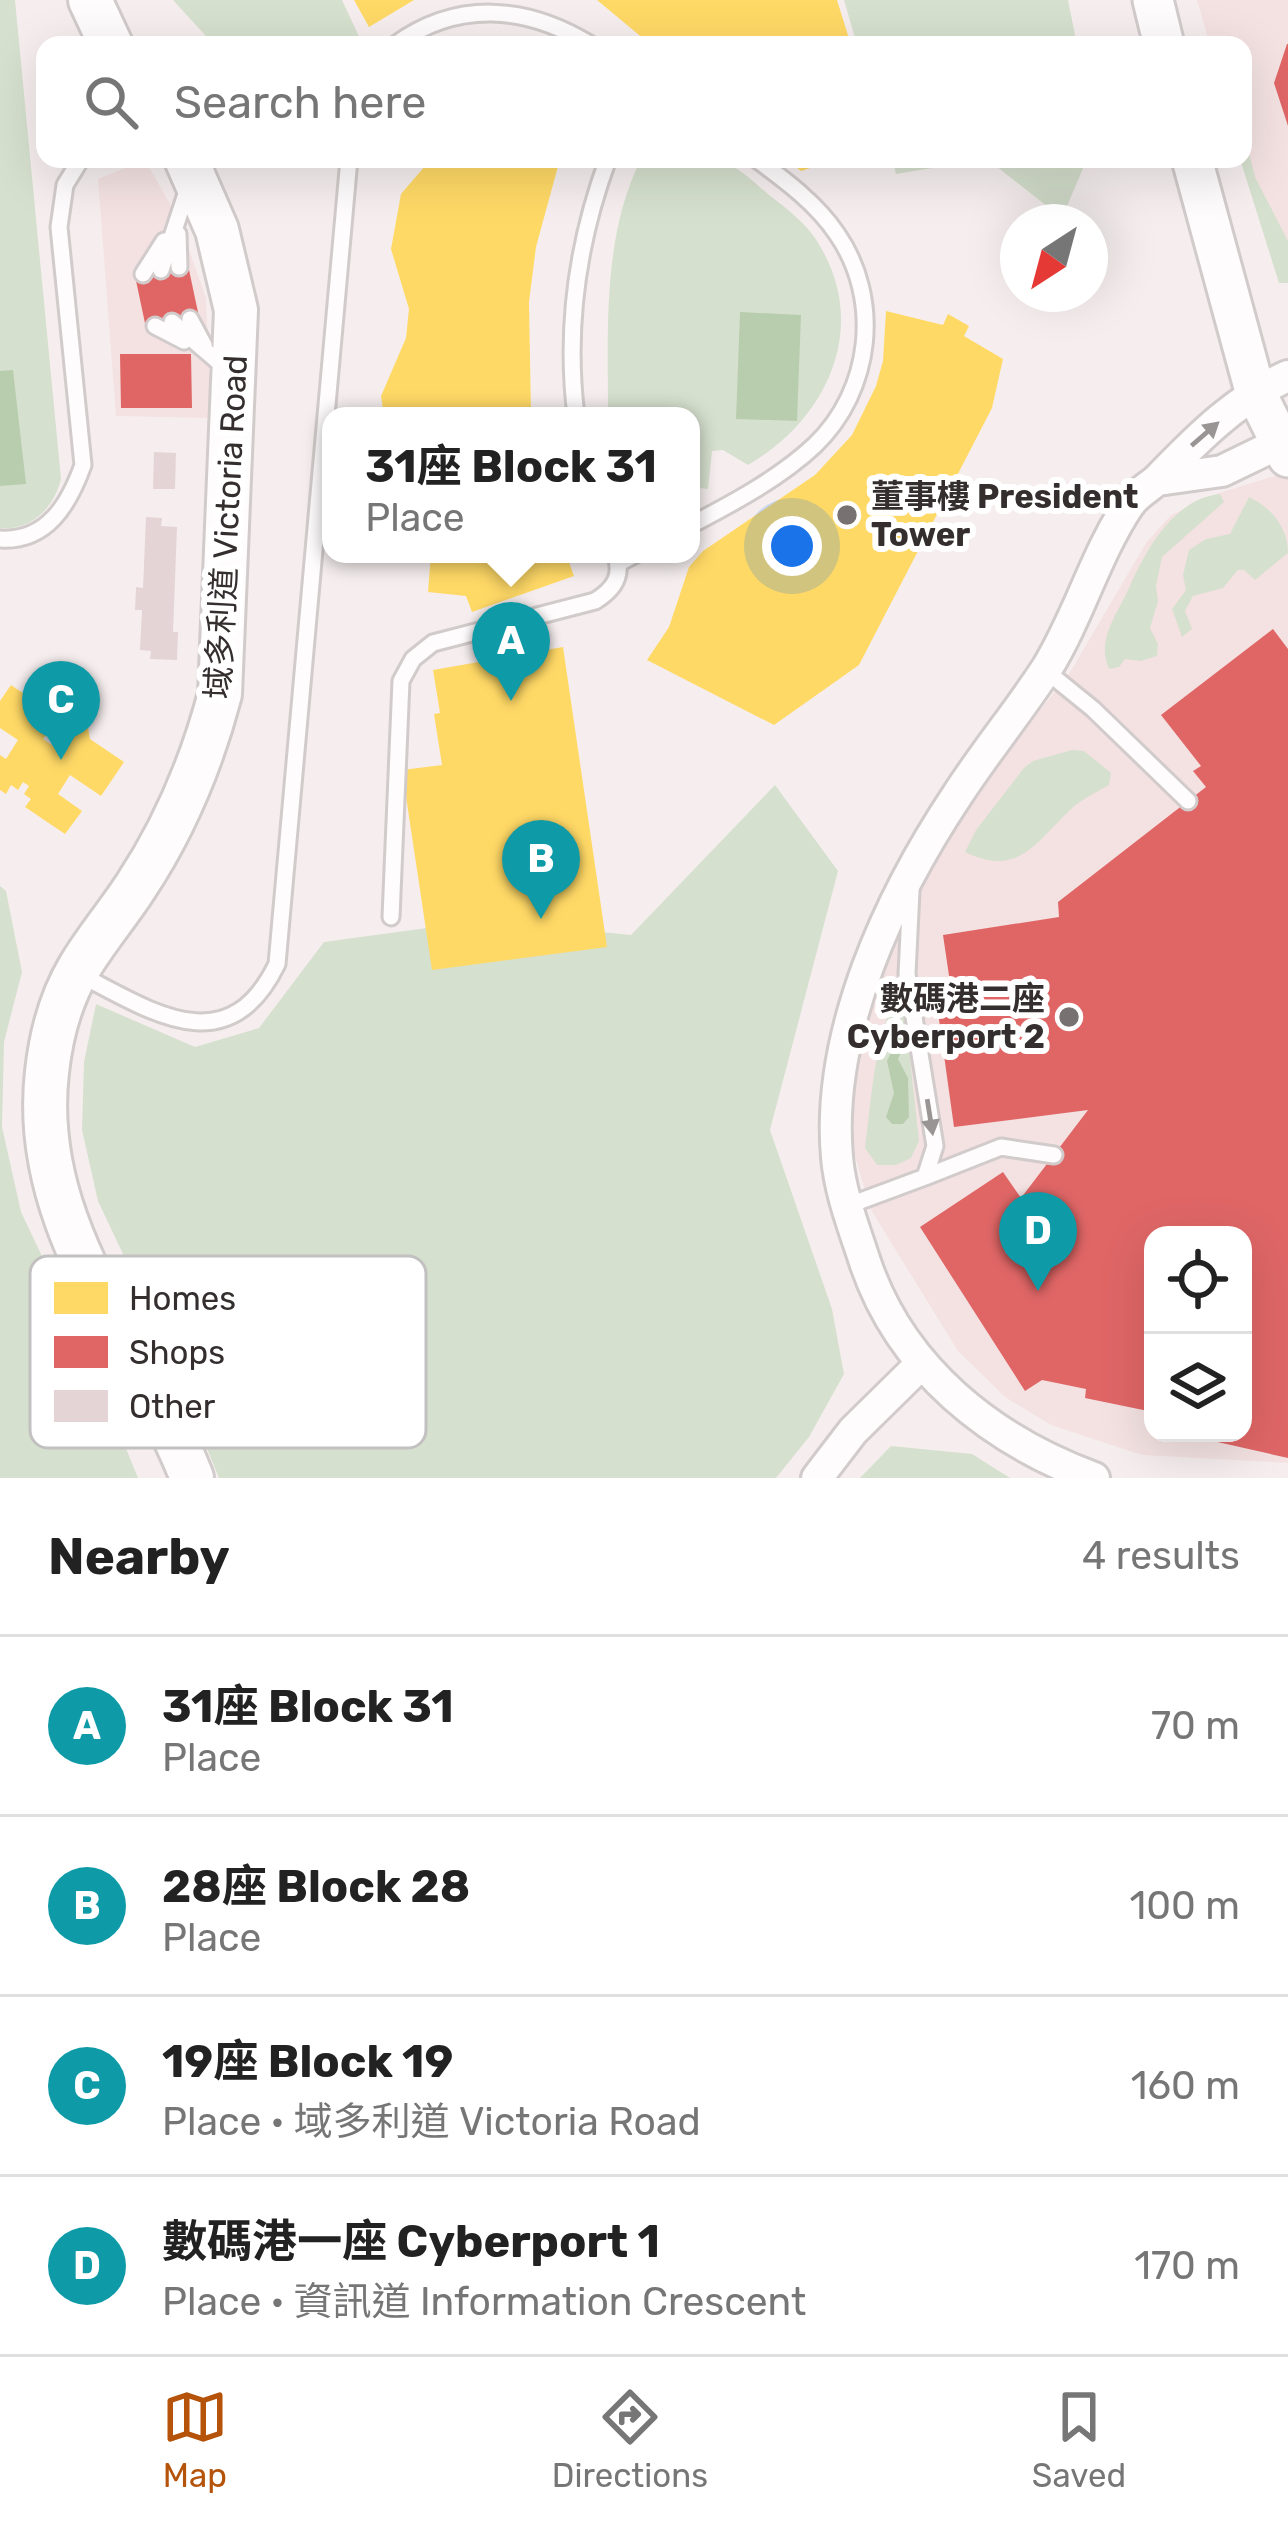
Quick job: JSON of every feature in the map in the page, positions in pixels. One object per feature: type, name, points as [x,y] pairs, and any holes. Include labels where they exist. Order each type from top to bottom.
[{"type":"main road","points":[[90,0],[107,36]]},
{"type":"main road","name":"域多利道 Victoria Road","points":[[80,1256],[56,1196],[44,1130],[44,1093],[56,1022],[76,972],[155,855],[206,751],[220,694],[222,364],[236,310],[217,230],[190,168]]},
{"type":"main road","name":"域多利道 Victoria Road","points":[[179,1448],[192,1478]]},
{"type":"street","points":[[1153,0],[1162,36]]},
{"type":"street","points":[[1158,481],[1222,471],[1285,446],[1271,383],[1195,168]]},
{"type":"street","points":[[1094,1478],[1016,1444],[971,1411],[921,1364],[878,1298],[837,1162],[835,1116],[847,1029],[885,924],[955,797],[1045,670],[1130,502],[1158,481],[1193,443],[1271,383]]},
{"type":"street","points":[[817,1478],[854,1431],[921,1364]]},
{"type":"lane","points":[[407,36],[425,23],[486,8],[528,13],[573,36]]},
{"type":"lane","points":[[0,539],[19,540],[47,525],[70,500],[83,464],[59,226],[64,185],[75,168]]},
{"type":"lane","points":[[161,270],[188,168]]},
{"type":"lane","points":[[327,407],[348,168]]},
{"type":"lane","points":[[575,407],[571,352],[577,272],[605,168]]},
{"type":"lane","points":[[700,520],[784,470],[815,445],[844,404],[858,376],[865,346],[867,316],[862,292],[837,232],[792,185],[768,168]]},
{"type":"lane","points":[[178,218],[179,266]]},
{"type":"lane","points":[[143,274],[178,218]]},
{"type":"lane","points":[[181,321],[222,364]]},
{"type":"lane","points":[[155,326],[222,364]]},
{"type":"lane","points":[[76,972],[181,1022],[220,1020],[249,1004],[277,964],[322,463]]},
{"type":"lane","points":[[391,917],[401,681],[413,659],[433,643],[595,601],[609,593],[617,579],[617,563]]},
{"type":"lane","points":[[1045,670],[1093,709],[1188,801]]},
{"type":"lane","points":[[912,876],[907,974],[934,1146],[925,1177]]},
{"type":"lane","points":[[847,1206],[1001,1148],[1054,1155]]},
{"type":"shaded area","points":[[0,0],[15,0],[61,479],[40,516],[11,528],[0,528]]},
{"type":"shaded area","points":[[173,0],[342,0],[359,36],[206,36]]},
{"type":"shaded area","points":[[844,0],[1068,0],[1075,36],[854,36]]},
{"type":"shaded area","points":[[1197,0],[1288,0],[1288,271],[1248,168],[1252,168],[1252,36],[1207,36]]},
{"type":"shaded area","points":[[1252,165],[1288,241],[1288,283],[1279,283],[1243,168]]},
{"type":"shaded area","points":[[125,168],[150,168],[178,218],[206,298],[211,418],[116,416],[98,179]]},
{"type":"shaded area","points":[[637,168],[736,168],[803,224],[820,246],[834,278],[841,309],[839,341],[818,399],[799,424],[748,465],[723,450],[712,451],[708,489],[700,488],[700,407],[608,407],[613,252]]},
{"type":"shaded area","points":[[894,168],[932,168],[896,174]]},
{"type":"shaded area","points":[[998,168],[1083,168],[1068,204],[1044,204]]},
{"type":"shaded area","points":[[740,312],[801,315],[797,421],[736,419]]},
{"type":"shaded area","points":[[13,370],[26,484],[0,486],[0,371]]},
{"type":"shaded area","points":[[1288,472],[1288,1463],[1142,1455],[1051,1425],[1005,1397],[958,1351],[871,1210],[851,1143],[852,1066],[894,931],[941,844],[1069,674],[1146,543],[1171,515],[1219,493]]},
{"type":"shaded area","points":[[1220,494],[1224,502],[1162,557],[1150,628],[1158,644],[1157,656],[1125,659],[1119,667],[1109,669],[1105,647],[1110,627],[1153,543],[1188,505]]},
{"type":"shaded area","points":[[1249,497],[1277,520],[1288,553],[1255,580],[1238,570],[1223,588],[1193,596],[1185,611],[1192,629],[1182,637],[1172,609],[1186,590],[1183,575],[1189,550],[1206,539],[1230,534]]},
{"type":"shaded area","points":[[1072,750],[1084,751],[1111,773],[1109,785],[1073,807],[1023,854],[998,861],[965,852],[976,830],[1024,768]]},
{"type":"shaded area","points":[[775,785],[838,871],[770,1130],[832,1309],[844,1374],[809,1437],[776,1478],[219,1478],[207,1448],[426,1448],[426,1256],[124,1256],[98,1201],[82,1130],[84,1062],[96,1004],[195,1047],[259,1028],[324,942],[486,920],[631,935]]},
{"type":"shaded area","points":[[0,886],[6,891],[22,972],[4,1042],[2,1127],[21,1212],[42,1256],[30,1256],[30,1448],[126,1448],[138,1478],[0,1478]]},
{"type":"shaded area","points":[[902,993],[913,1038],[908,1040],[919,1141],[911,1158],[896,1165],[877,1165],[865,1148],[872,1089],[886,1021]]},
{"type":"shaded area","points":[[897,1040],[902,1050],[898,1059],[908,1078],[909,1117],[903,1124],[892,1124],[886,1117],[894,1093],[887,1061]]},
{"type":"shaded area","points":[[891,1446],[972,1454],[1010,1478],[860,1478]]},
{"type":"building: Homes","points":[[354,0],[414,0],[369,27]]},
{"type":"building: Homes","points":[[597,0],[837,0],[848,36],[640,36]]},
{"type":"building: Homes","points":[[423,168],[558,168],[536,247],[529,302],[531,407],[383,407],[381,396],[406,338],[409,309],[391,249],[401,194]]},
{"type":"building: Homes","name":"董事樓 President Tower","points":[[886,311],[943,325],[948,314],[969,326],[964,336],[1003,359],[992,408],[859,665],[774,725],[647,660],[669,627],[689,567],[700,563],[703,551],[815,475],[852,435],[883,361]]},
{"type":"building: Homes","points":[[430,563],[569,563],[574,576],[472,612],[466,596],[428,592]]},
{"type":"building: Homes","points":[[563,647],[607,947],[432,970],[402,770],[442,765],[433,670]]},
{"type":"building: Homes","points":[[11,685],[45,708],[56,706],[58,717],[43,739],[62,752],[82,727],[88,728],[90,739],[124,762],[101,796],[70,775],[58,794],[82,811],[65,834],[25,807],[31,799],[24,794],[29,786],[23,782],[18,790],[11,785],[6,794],[0,790],[0,755],[6,759],[18,740],[0,728],[0,701]]},
{"type":"building: Shops","points":[[1288,44],[1288,126],[1274,83]]},
{"type":"building: Shops","points":[[188,265],[199,317],[146,328],[135,276]]},
{"type":"building: Shops","points":[[120,354],[191,354],[192,408],[121,408]]},
{"type":"building: Shops","points":[[1273,629],[1288,649],[1288,1458],[1217,1442],[1252,1442],[1252,1226],[1144,1226],[1144,1410],[1085,1398],[1086,1389],[1042,1380],[1025,1391],[920,1227],[1003,1172],[1021,1198],[1088,1110],[954,1127],[936,998],[952,996],[943,935],[1059,917],[1058,902],[1206,787],[1193,771],[1201,766],[1161,715]]},
{"type":"building: Other","points":[[154,452],[176,453],[175,489],[153,489]]},
{"type":"building: Other","points":[[146,517],[162,518],[161,526],[177,527],[173,632],[178,632],[177,660],[150,659],[151,651],[140,650],[142,610],[135,610],[136,587],[143,588]]},
{"type":"place","name":"董事樓 President Tower","points":[[847,515]]},
{"type":"place","name":"31座 Block 31","points":[[511,701]]},
{"type":"place","name":"19座 Block 19","points":[[61,760]]},
{"type":"place","name":"28座 Block 28","points":[[541,919]]},
{"type":"place","name":"數碼港二座 Cyberport 2","points":[[1069,1017]]},
{"type":"place","name":"數碼港一座 Cyberport 1","points":[[1038,1291]]}]
